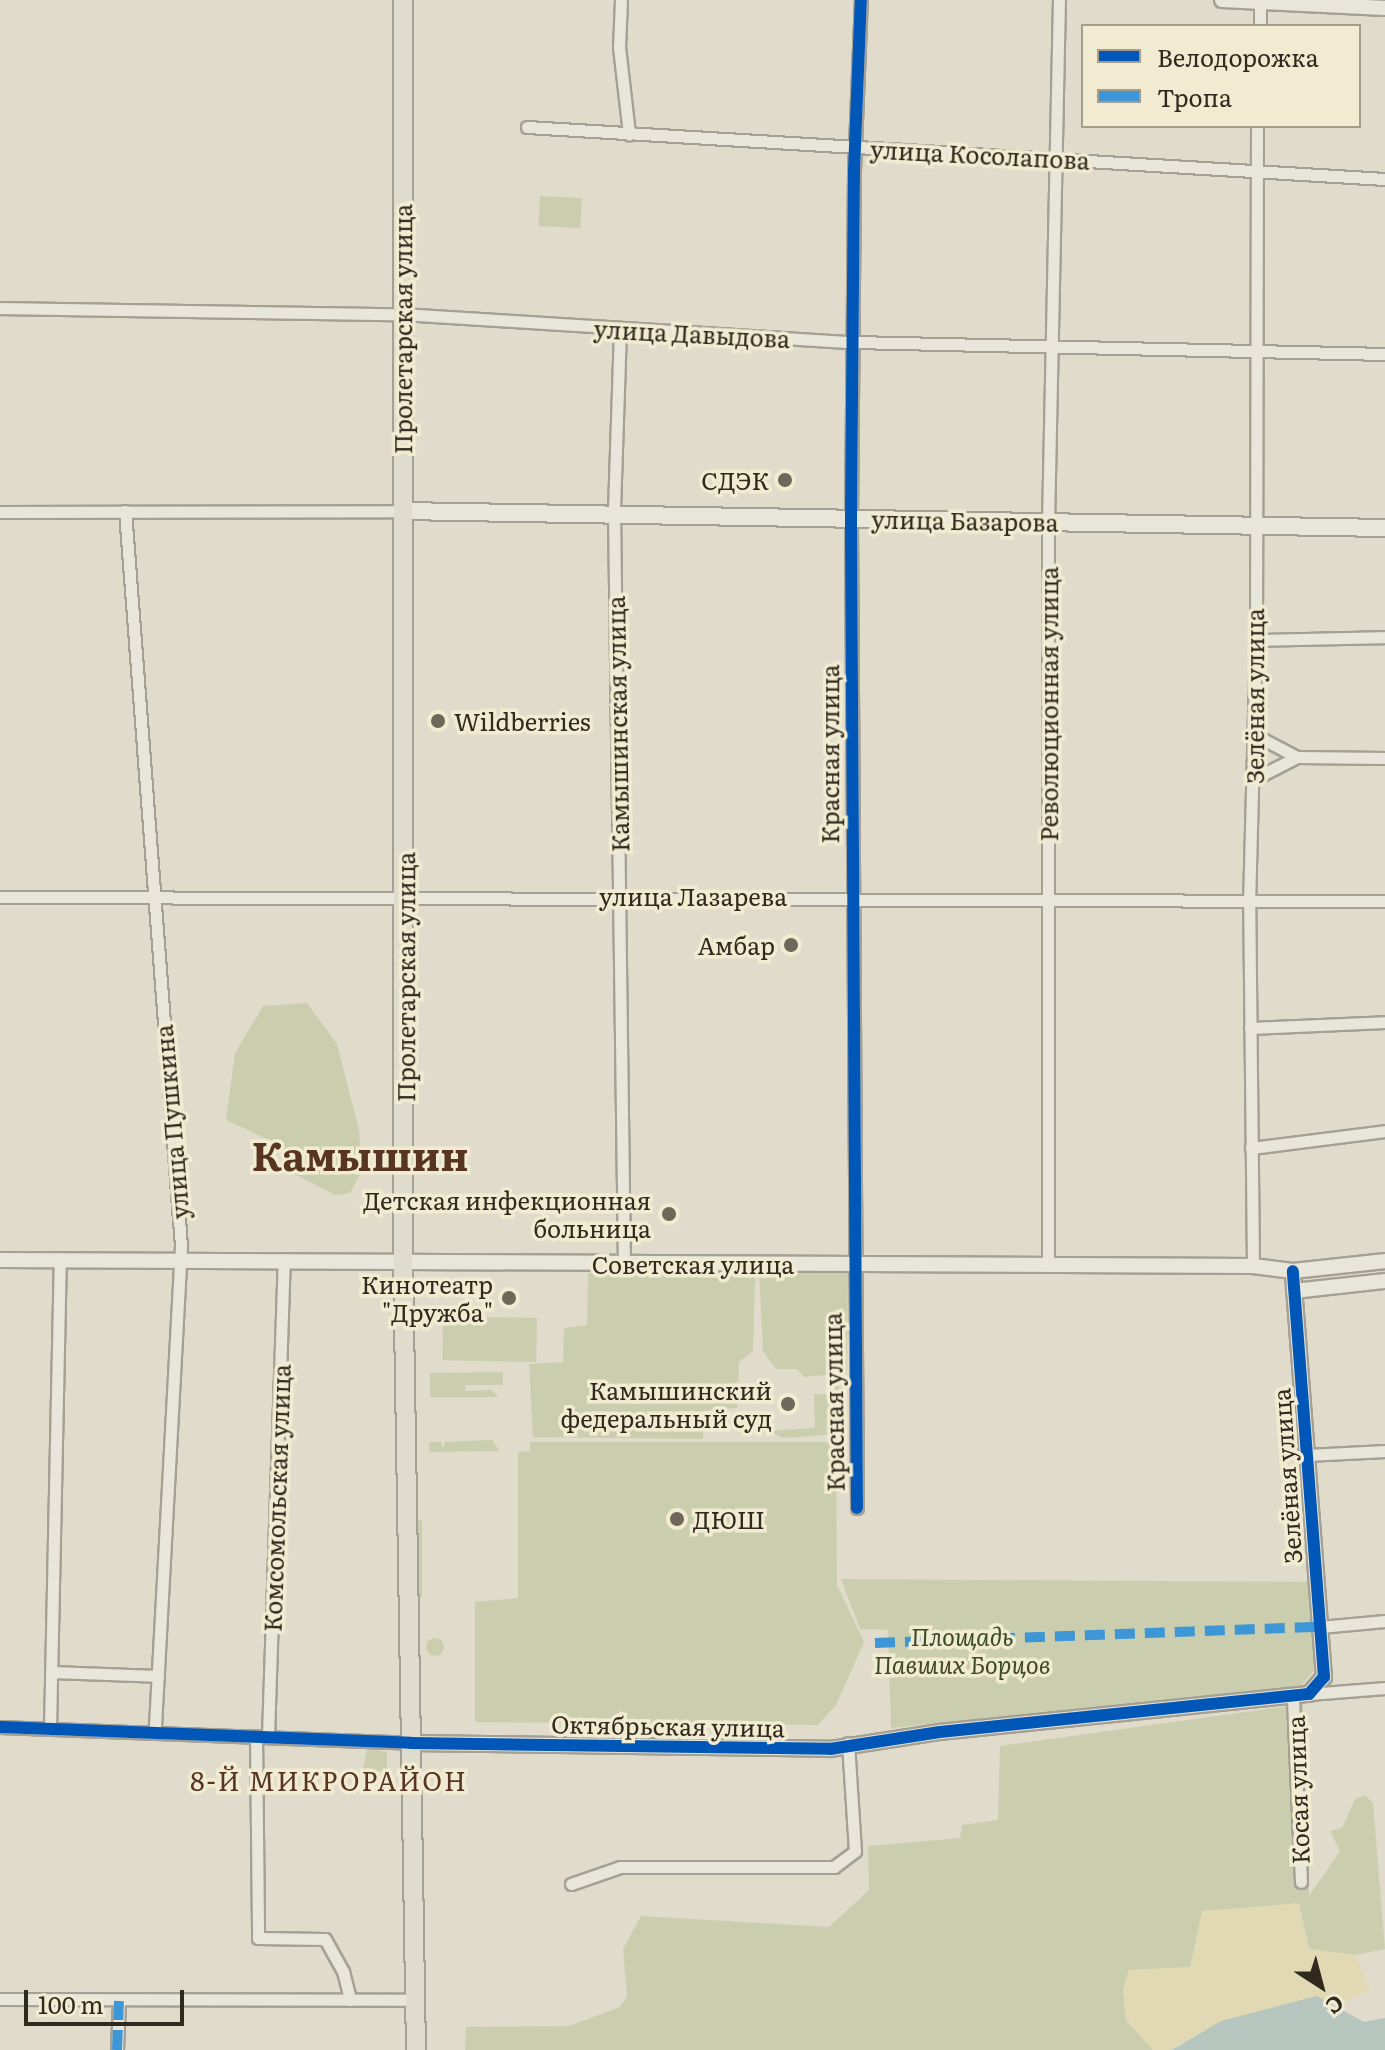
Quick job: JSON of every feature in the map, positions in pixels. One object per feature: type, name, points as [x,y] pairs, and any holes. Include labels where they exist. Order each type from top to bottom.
[{"type":"main road","name":"Пролетарская улица","points":[[403,0],[402,511],[406,896],[403,1259],[416,2050]]},
{"type":"main road","name":"улица Базарова","points":[[402,511],[614,511],[1048,523],[1385,528]]},
{"type":"street","points":[[621,0],[619,47],[629,134]]},
{"type":"street","name":"Красная улица","points":[[857,1508],[853,1265],[851,517],[855,148],[861,0]]},
{"type":"street","name":"Революционная улица","points":[[1048,1264],[1051,157],[1059,0]]},
{"type":"street","points":[[1222,0],[1353,3],[1385,8]]},
{"type":"street","points":[[1260,1],[1260,24]]},
{"type":"street","name":"улица Косолапова","points":[[527,127],[855,148],[1255,168],[1385,179]]},
{"type":"street","name":"Зелёная улица","points":[[1253,1266],[1249,905],[1256,640],[1252,527],[1257,128]]},
{"type":"street","name":"улица Давыдова","points":[[0,308],[403,314],[853,342],[1050,349],[1385,354]]},
{"type":"street","name":"Камышинская улица","points":[[620,329],[614,511],[624,1264]]},
{"type":"street","name":"улица Пушкина","points":[[125,511],[180,1259],[155,1732]]},
{"type":"street","points":[[0,512],[402,511]]},
{"type":"street","points":[[1256,640],[1385,637]]},
{"type":"street","points":[[1255,735],[1297,757],[1385,758]]},
{"type":"street","points":[[1254,779],[1297,757]]},
{"type":"street","name":"улица Лазарева","points":[[0,897],[851,896],[1049,903],[1249,905],[1385,901]]},
{"type":"street","points":[[1250,1028],[1385,1022]]},
{"type":"street","points":[[1251,1148],[1385,1131]]},
{"type":"street","name":"Комсомольская улица","points":[[284,1259],[262,1736],[258,1938],[325,1939],[343,1971],[350,2000]]},
{"type":"street","name":"Советская улица","points":[[0,1260],[403,1259],[624,1264],[1048,1264],[1253,1266],[1293,1271],[1385,1261]]},
{"type":"street","points":[[50,1729],[60,1260]]},
{"type":"street","name":"Зелёная улица","points":[[1293,1271],[1324,1677],[1309,1694]]},
{"type":"street","points":[[1294,1291],[1385,1281]]},
{"type":"street","points":[[1307,1455],[1385,1451]]},
{"type":"street","points":[[1320,1627],[1385,1621]]},
{"type":"street","points":[[51,1672],[158,1676]]},
{"type":"street","points":[[1309,1694],[1385,1688]]},
{"type":"street","name":"Октябрьская улица","points":[[0,1727],[411,1743],[830,1749],[848,1743],[1293,1699],[1309,1694]]},
{"type":"street","name":"Косая улица","points":[[1293,1699],[1301,1882]]},
{"type":"street","points":[[571,1884],[620,1867],[821,1869],[846,1860],[855,1851],[848,1743]]},
{"type":"street","points":[[0,1999],[416,2000]]},
{"type":"street","points":[[117,2050],[119,2001]]},
{"type":"green space","points":[[540,196],[582,198],[580,228],[538,226]]},
{"type":"green space","points":[[307,1003],[337,1044],[359,1130],[362,1171],[350,1193],[335,1195],[294,1174],[282,1146],[226,1120],[235,1053],[263,1006]]},
{"type":"green space","points":[[759,1270],[848,1272],[847,1373],[804,1377],[797,1369],[776,1369],[763,1351]]},
{"type":"green space","points":[[588,1273],[755,1276],[753,1351],[739,1362],[737,1408],[703,1411],[703,1439],[533,1437],[529,1364],[563,1362],[564,1328],[587,1325]]},
{"type":"green space","points":[[443,1316],[537,1318],[536,1362],[442,1360]]},
{"type":"green space","points":[[503,1372],[503,1385],[465,1385],[466,1391],[492,1390],[498,1397],[430,1397],[430,1373]]},
{"type":"green space","points":[[835,1386],[845,1387],[845,1428],[837,1434],[783,1438],[768,1431],[815,1428],[814,1394],[834,1395]]},
{"type":"green space","points":[[492,1440],[500,1451],[429,1452],[429,1442],[441,1442],[443,1449],[445,1442]]},
{"type":"green space","name":"ДЮШ","points":[[530,1442],[836,1442],[837,1585],[864,1642],[836,1705],[818,1725],[475,1722],[475,1602],[518,1598],[518,1452],[530,1451]]},
{"type":"green space","points":[[416,1520],[422,1520],[422,1597],[416,1597]]},
{"type":"green space","name":"Площадь Павших Борцов","points":[[841,1579],[1309,1582],[1315,1669],[1301,1686],[891,1728],[888,1630],[860,1629]]},
{"type":"green space","points":[[435,1638],[444,1647],[435,1656],[426,1647]]},
{"type":"green space","points":[[1303,1704],[1309,1896],[1340,1851],[1330,1831],[1342,1828],[1355,1799],[1365,1795],[1373,1803],[1385,1949],[1355,1955],[1309,1949],[1299,1903],[1190,1967],[1129,1971],[1123,1990],[1126,2020],[1153,2050],[465,2050],[466,2027],[569,2026],[620,2007],[627,1996],[623,1949],[641,1916],[829,1927],[869,1890],[868,1846],[960,1838],[962,1825],[998,1820],[1000,1746]]},
{"type":"green space","points":[[367,1749],[387,1752],[387,1771],[374,1771],[374,1782],[362,1776]]},
{"type":"sand","points":[[1299,1903],[1309,1949],[1355,1955],[1370,1990],[1336,2005],[1328,1999],[1178,2044],[1172,2050],[1153,2050],[1126,2020],[1123,1990],[1129,1970],[1190,1967],[1202,1911]]},
{"type":"shaded area","points":[[1317,1996],[1364,2022],[1385,2018],[1385,2050],[1172,2050],[1221,2021]]},
{"type":"marked path","points":[[875,1643],[1320,1627]]},
{"type":"marked path","points":[[117,2050],[119,2001]]},
{"type":"cycle path","points":[[857,1508],[851,517],[854,171],[861,0]]},
{"type":"cycle path","points":[[0,1727],[411,1743],[830,1749],[940,1732],[1309,1694],[1324,1677],[1293,1271]]},
{"type":"place","name":"СДЭК","points":[[785,480]]},
{"type":"place","name":"Wildberries","points":[[438,721]]},
{"type":"place","name":"Амбар","points":[[791,945]]},
{"type":"place","name":"Детская инфекционная больница","points":[[669,1214]]},
{"type":"place","name":"Кинотеатр \"Дружба\"","points":[[509,1298]]},
{"type":"place","name":"Камышинский федеральный суд","points":[[788,1404]]},
{"type":"place","name":"ДЮШ","points":[[677,1519]]},
{"type":"district","name":"Камышин","points":[[360,1154]]},
{"type":"district","name":"8-Й МИКРОРАЙОН","points":[[329,1780]]}]
